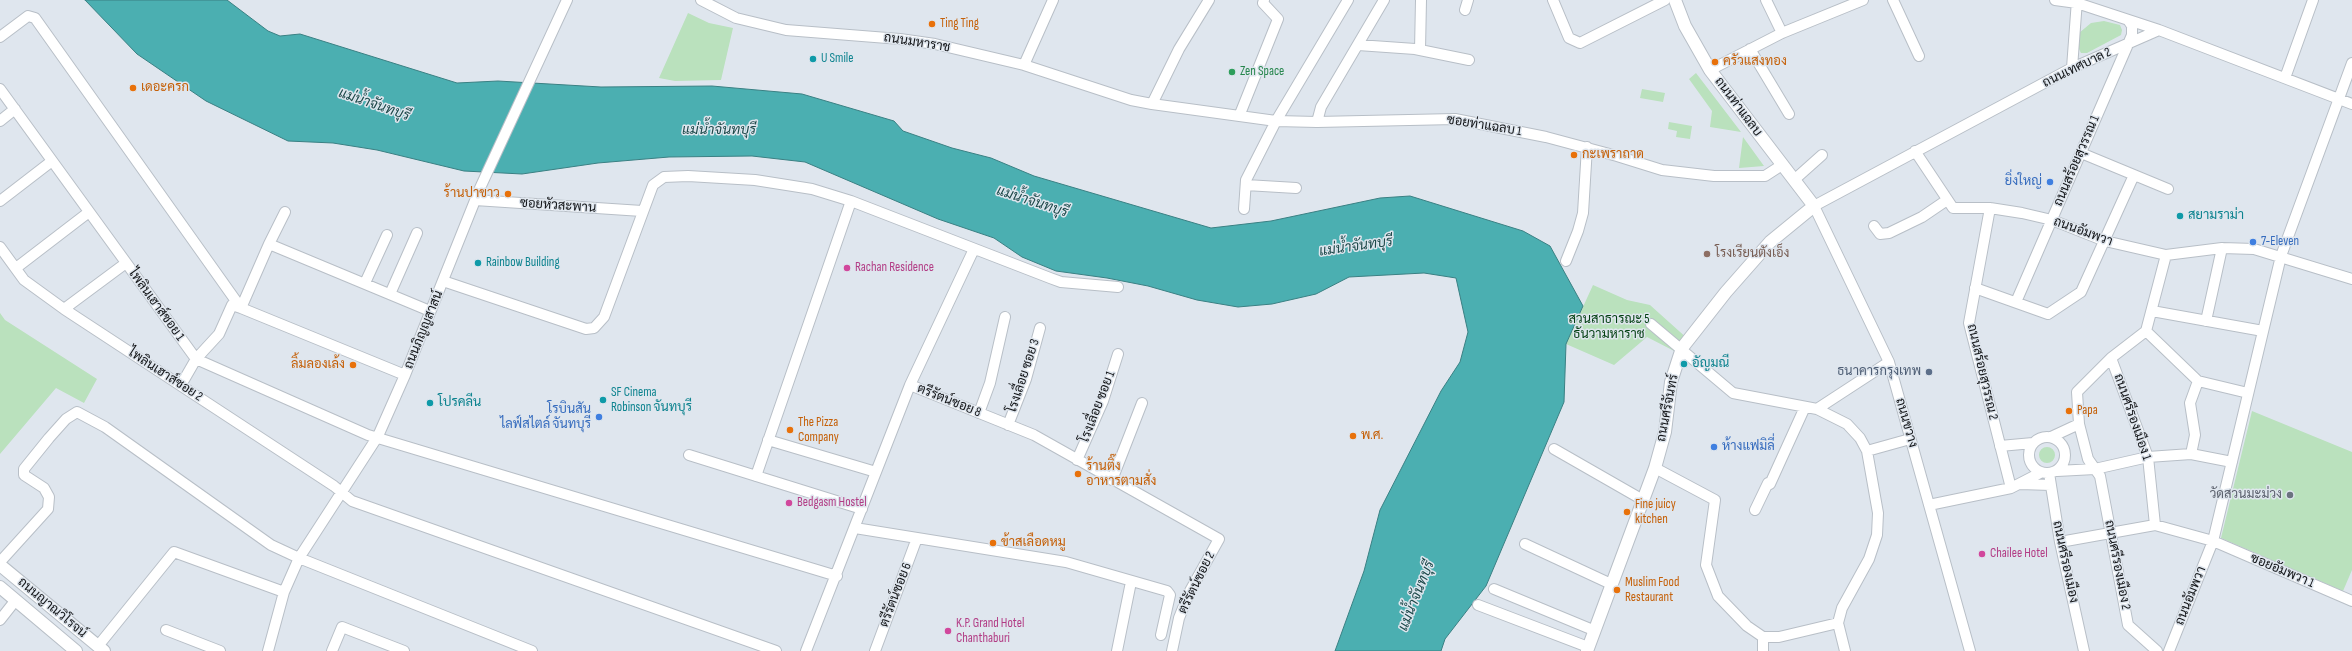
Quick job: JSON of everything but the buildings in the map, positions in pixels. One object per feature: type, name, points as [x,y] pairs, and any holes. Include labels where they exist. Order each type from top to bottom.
[{"type":"main road","name":"ถนนท่าแฉลบ","points":[[1675,0],[1685,26],[1710,70],[1814,206]]},
{"type":"main road","name":"ถนนศรีจันทร์","points":[[1587,649],[1654,468],[1665,432],[1671,382],[1682,348],[1726,292],[1770,242],[1814,206]]},
{"type":"main road","name":"ถนนญาณวิโรจน์","points":[[0,563],[101,648]]},
{"type":"main road","name":"ถนนญาณวิโรจน์","points":[[0,587],[76,651]]},
{"type":"street","name":"ถนนภิญญสาสน์","points":[[268,651],[284,592],[299,558],[378,436],[405,375],[480,188],[567,0]]},
{"type":"street","name":"ถนนมหาราช","points":[[701,0],[736,18],[786,30],[900,38],[935,44],[1024,65],[1132,100]]},
{"type":"street","points":[[1024,65],[1053,0]]},
{"type":"street","points":[[1152,104],[1179,48],[1209,0]]},
{"type":"street","points":[[1240,114],[1278,19],[1263,3],[1264,0]]},
{"type":"street","points":[[1244,210],[1246,180],[1276,121],[1348,0]]},
{"type":"street","points":[[1317,122],[1321,107],[1384,0]]},
{"type":"street","points":[[1420,50],[1421,0]]},
{"type":"street","points":[[1553,0],[1569,38],[1580,43],[1665,0]]},
{"type":"street","points":[[1766,0],[1782,33]]},
{"type":"street","points":[[1710,70],[1782,33],[1863,0]]},
{"type":"street","points":[[1893,0],[1919,56]]},
{"type":"street","points":[[2055,0],[2077,1],[2098,11],[2159,30],[2352,104]]},
{"type":"street","points":[[2285,78],[2313,0]]},
{"type":"street","points":[[2072,68],[2077,1]]},
{"type":"street","points":[[2075,30],[2085,14],[2098,11]]},
{"type":"street","points":[[0,37],[28,16],[35,18],[240,308]]},
{"type":"street","points":[[2128,20],[2133,31],[2128,43]]},
{"type":"street","name":"ถนนเทศบาล 2","points":[[1814,206],[2072,68],[2159,30]]},
{"type":"street","name":"ถนนสร้อยสุวรรณ 1","points":[[2016,302],[2128,43]]},
{"type":"street","points":[[1358,45],[1420,50],[1470,60]]},
{"type":"street","points":[[1750,49],[1789,114]]},
{"type":"street","points":[[2074,49],[2080,58],[2091,60]]},
{"type":"street","points":[[2152,311],[2263,331],[2281,256],[2352,63]]},
{"type":"street","name":"ไพลินเฮาส์ซอย 1","points":[[0,90],[196,359]]},
{"type":"street","name":"ซอยท่าแฉลบ 1","points":[[1132,100],[1152,104],[1240,114],[1276,121],[1317,122],[1455,119],[1546,137],[1587,147],[1662,170],[1714,176],[1765,176],[1782,165]]},
{"type":"street","points":[[0,120],[15,109]]},
{"type":"street","points":[[1566,261],[1583,213],[1587,147]]},
{"type":"street","points":[[1874,226],[1880,234],[1889,233],[1922,216],[1947,200],[1915,151]]},
{"type":"street","points":[[2081,153],[2168,189]]},
{"type":"street","points":[[1794,180],[1822,155]]},
{"type":"street","points":[[0,201],[52,161]]},
{"type":"street","points":[[1975,288],[2048,314],[2082,292],[2134,175]]},
{"type":"street","points":[[443,282],[586,329],[594,328],[604,317],[642,211],[653,185],[657,180],[672,176],[777,183],[812,189],[851,202],[1061,282],[1118,287]]},
{"type":"street","points":[[1246,185],[1296,188]]},
{"type":"street","name":"ซอยหัวสะพาน","points":[[475,200],[642,211]]},
{"type":"street","name":"ถนนอัมพวา","points":[[1947,200],[1953,208],[1990,208],[2052,220],[2105,242],[2166,255],[2222,248],[2254,249],[2281,256],[2352,279]]},
{"type":"street","points":[[756,476],[851,202]]},
{"type":"street","name":"ถนนขวาง","points":[[1814,206],[1889,362],[1970,651]]},
{"type":"street","name":"ถนนสร้อยสุวรรณ 2","points":[[1990,208],[1969,323],[2000,446],[2014,486]]},
{"type":"street","points":[[16,268],[89,212]]},
{"type":"street","points":[[240,308],[285,212]]},
{"type":"street","points":[[390,294],[417,233]]},
{"type":"street","points":[[365,283],[387,235]]},
{"type":"street","points":[[269,244],[430,311]]},
{"type":"street","name":"ไพลินเฮาส์ซอย 2","points":[[0,247],[24,280],[64,309],[181,385],[341,492],[352,501],[776,651]]},
{"type":"street","points":[[2206,321],[2222,248]]},
{"type":"street","points":[[910,385],[974,249]]},
{"type":"street","points":[[2166,255],[2146,331],[2198,381],[2248,394]]},
{"type":"street","points":[[64,309],[126,263]]},
{"type":"street","points":[[181,385],[196,359],[219,334],[232,305],[405,375]]},
{"type":"street","points":[[979,413],[990,383],[1005,316]]},
{"type":"street","points":[[1650,324],[1682,348],[1733,393],[1817,409],[1847,424],[1860,438],[1867,450],[1878,513],[1878,535],[1869,559],[1842,608],[1838,623],[1845,651]]},
{"type":"street","name":"โรงเลื่อย ซอย 3","points":[[1008,425],[1026,379],[1040,328]]},
{"type":"street","name":"ถนนศรีรองเมือง 2","points":[[2146,331],[2111,358],[2077,392],[2079,424],[2088,459],[2100,476],[2128,626],[2157,651]]},
{"type":"street","name":"ถนนอัมพวา","points":[[2169,651],[2212,542],[2263,331]]},
{"type":"street","name":"โรงเลื่อย ซอย 1","points":[[1077,460],[1103,401],[1118,354]]},
{"type":"street","name":"ถนนศรีรองเมือง 1","points":[[2111,358],[2148,457],[2155,524]]},
{"type":"street","points":[[196,359],[368,434],[837,576]]},
{"type":"street","points":[[1817,409],[1889,362]]},
{"type":"street","points":[[2191,454],[2195,435],[2190,404],[2198,381]]},
{"type":"street","name":"ตรีรัตน์ซอย 8","points":[[806,651],[837,576],[910,385],[1034,435],[1219,539]]},
{"type":"street","points":[[1112,480],[1142,403]]},
{"type":"street","points":[[1755,510],[1768,483],[1770,484],[1805,407]]},
{"type":"street","points":[[0,563],[48,508],[50,498],[44,488],[24,475],[24,469],[66,419],[77,412],[105,427],[271,545],[299,558],[532,651]]},
{"type":"street","points":[[2079,424],[2051,437],[2038,439],[2033,443],[2028,454],[2029,460],[2035,470],[2049,472],[2095,469],[2148,457],[2191,454],[2232,462]]},
{"type":"street","points":[[1929,505],[2014,486],[2049,472],[2064,462],[2064,449],[2061,444],[2051,437]]},
{"type":"street","points":[[1867,450],[1910,439]]},
{"type":"street","points":[[768,440],[876,472]]},
{"type":"street","points":[[2000,446],[2033,443]]},
{"type":"street","points":[[1554,449],[1643,500]]},
{"type":"street","points":[[689,455],[862,508]]},
{"type":"street","points":[[1654,468],[1715,500],[1706,565],[1718,596],[1747,626],[1763,637],[1779,637],[1838,623]]},
{"type":"street","name":"ถนนศรีรองเมือง","points":[[2049,472],[2060,542],[2084,651]]},
{"type":"street","points":[[2014,486],[2051,485]]},
{"type":"street","points":[[2060,542],[2155,524]]},
{"type":"street","name":"ซอยอัมพวา 1","points":[[2155,524],[2212,542],[2352,601]]},
{"type":"street","points":[[855,528],[1066,562],[1169,592],[1161,636]]},
{"type":"street","name":"ตรีรัตน์ซอย 6","points":[[875,651],[918,538]]},
{"type":"street","name":"ตรีรัตน์ซอย 2","points":[[1172,651],[1179,618],[1190,591],[1219,539]]},
{"type":"street","points":[[1524,544],[1611,584]]},
{"type":"street","points":[[101,648],[174,552],[284,592]]},
{"type":"street","points":[[1117,651],[1131,582]]},
{"type":"street","points":[[1494,589],[1593,630]]},
{"type":"street","points":[[0,620],[15,601]]},
{"type":"street","points":[[1478,605],[1587,649]]},
{"type":"street","points":[[332,651],[342,627],[383,647],[404,651]]},
{"type":"street","points":[[166,630],[220,651]]},
{"type":"street","points":[[1763,637],[1763,651]]},
{"type":"green space","points":[[688,13],[709,23],[733,28],[721,80],[675,81],[659,78]]},
{"type":"green space","points":[[2104,21],[2120,25],[2122,30],[2121,35],[2087,53],[2081,53],[2078,47],[2079,33],[2091,23]]},
{"type":"green space","points":[[1696,73],[1741,132],[1710,127],[1712,111],[1689,79]]},
{"type":"green space","points":[[1642,89],[1665,93],[1663,102],[1640,98]]},
{"type":"green space","points":[[1669,122],[1692,126],[1690,139],[1676,137],[1677,131],[1668,129]]},
{"type":"green space","points":[[1743,137],[1764,166],[1739,168]]},
{"type":"green space","name":"สวนสาธารณะ 5 ธันวามหาราช","points":[[1593,285],[1627,300],[1650,305],[1689,340],[1680,354],[1647,337],[1614,365],[1566,344]]},
{"type":"green space","points":[[0,313],[5,320],[97,379],[84,403],[56,388],[0,454]]},
{"type":"green space","name":"วัดสวนมะม่วง","points":[[2252,411],[2352,452],[2352,570],[2343,591],[2221,538]]},
{"type":"green space","points":[[2047,447],[2053,449],[2055,455],[2053,461],[2047,463],[2041,461],[2039,455],[2041,449]]},
{"type":"water","name":"แม่น้ำจันทบุรี","points":[[85,0],[227,0],[268,31],[280,36],[300,34],[457,83],[498,81],[601,87],[712,86],[802,94],[894,121],[903,131],[952,148],[991,158],[1034,176],[1211,228],[1271,221],[1380,198],[1410,196],[1523,231],[1550,246],[1583,306],[1566,344],[1564,402],[1486,586],[1445,639],[1441,651],[1335,651],[1364,571],[1380,510],[1441,391],[1460,362],[1468,332],[1456,278],[1424,273],[1349,277],[1316,294],[1272,304],[1238,307],[1197,300],[1148,286],[1107,278],[1056,271],[1022,257],[994,238],[938,219],[805,162],[752,156],[669,157],[598,163],[522,174],[464,171],[377,150],[333,143],[288,141],[206,101],[137,54]]},
{"type":"place","name":"Ting Ting","points":[[932,24]]},
{"type":"place","name":"U Smile","points":[[813,59]]},
{"type":"place","name":"ครัวแสงทอง","points":[[1715,62]]},
{"type":"place","name":"Zen Space","points":[[1232,72]]},
{"type":"place","name":"เดอะครก","points":[[133,88]]},
{"type":"place","name":"กะเพราถาด","points":[[1574,155]]},
{"type":"place","name":"ยิ่งใหญ่","points":[[2050,182]]},
{"type":"place","name":"ร้านปาขาว","points":[[508,194]]},
{"type":"place","name":"สยามราม่า","points":[[2180,216]]},
{"type":"place","name":"7-Eleven","points":[[2253,242]]},
{"type":"place","name":"โรงเรียนตังเอ็ง","points":[[1707,254]]},
{"type":"place","name":"Rainbow Building","points":[[478,263]]},
{"type":"place","name":"Rachan Residence","points":[[847,268]]},
{"type":"place","name":"อัญมณี","points":[[1684,364]]},
{"type":"place","name":"ลิ้มลองเล้ง","points":[[353,365]]},
{"type":"place","name":"ธนาคารกรุงเทพ","points":[[1929,372]]},
{"type":"place","name":"SF Cinema Robinson จันทบุรี","points":[[603,400]]},
{"type":"place","name":"โปรคลีน","points":[[430,403]]},
{"type":"place","name":"Papa","points":[[2069,411]]},
{"type":"place","name":"โรบินสัน ไลฟ์สไตล์ จันทบุรี","points":[[599,417]]},
{"type":"place","name":"The Pizza Company","points":[[790,430]]},
{"type":"place","name":"พ.ศ.","points":[[1353,436]]},
{"type":"place","name":"ห้างแฟมิลี่","points":[[1714,447]]},
{"type":"place","name":"ร้านติ๊ง อาหารตามสั่ง","points":[[1078,474]]},
{"type":"place","name":"วัดสวนมะม่วง","points":[[2290,495]]},
{"type":"place","name":"Bedgasm Hostel","points":[[789,503]]},
{"type":"place","name":"Fine juicy kitchen","points":[[1627,512]]},
{"type":"place","name":"ข้าสเลือดหมู","points":[[993,543]]},
{"type":"place","name":"Chailee Hotel","points":[[1982,554]]},
{"type":"place","name":"Muslim Food Restaurant","points":[[1617,590]]},
{"type":"place","name":"K.P. Grand Hotel Chanthaburi","points":[[948,631]]}]
